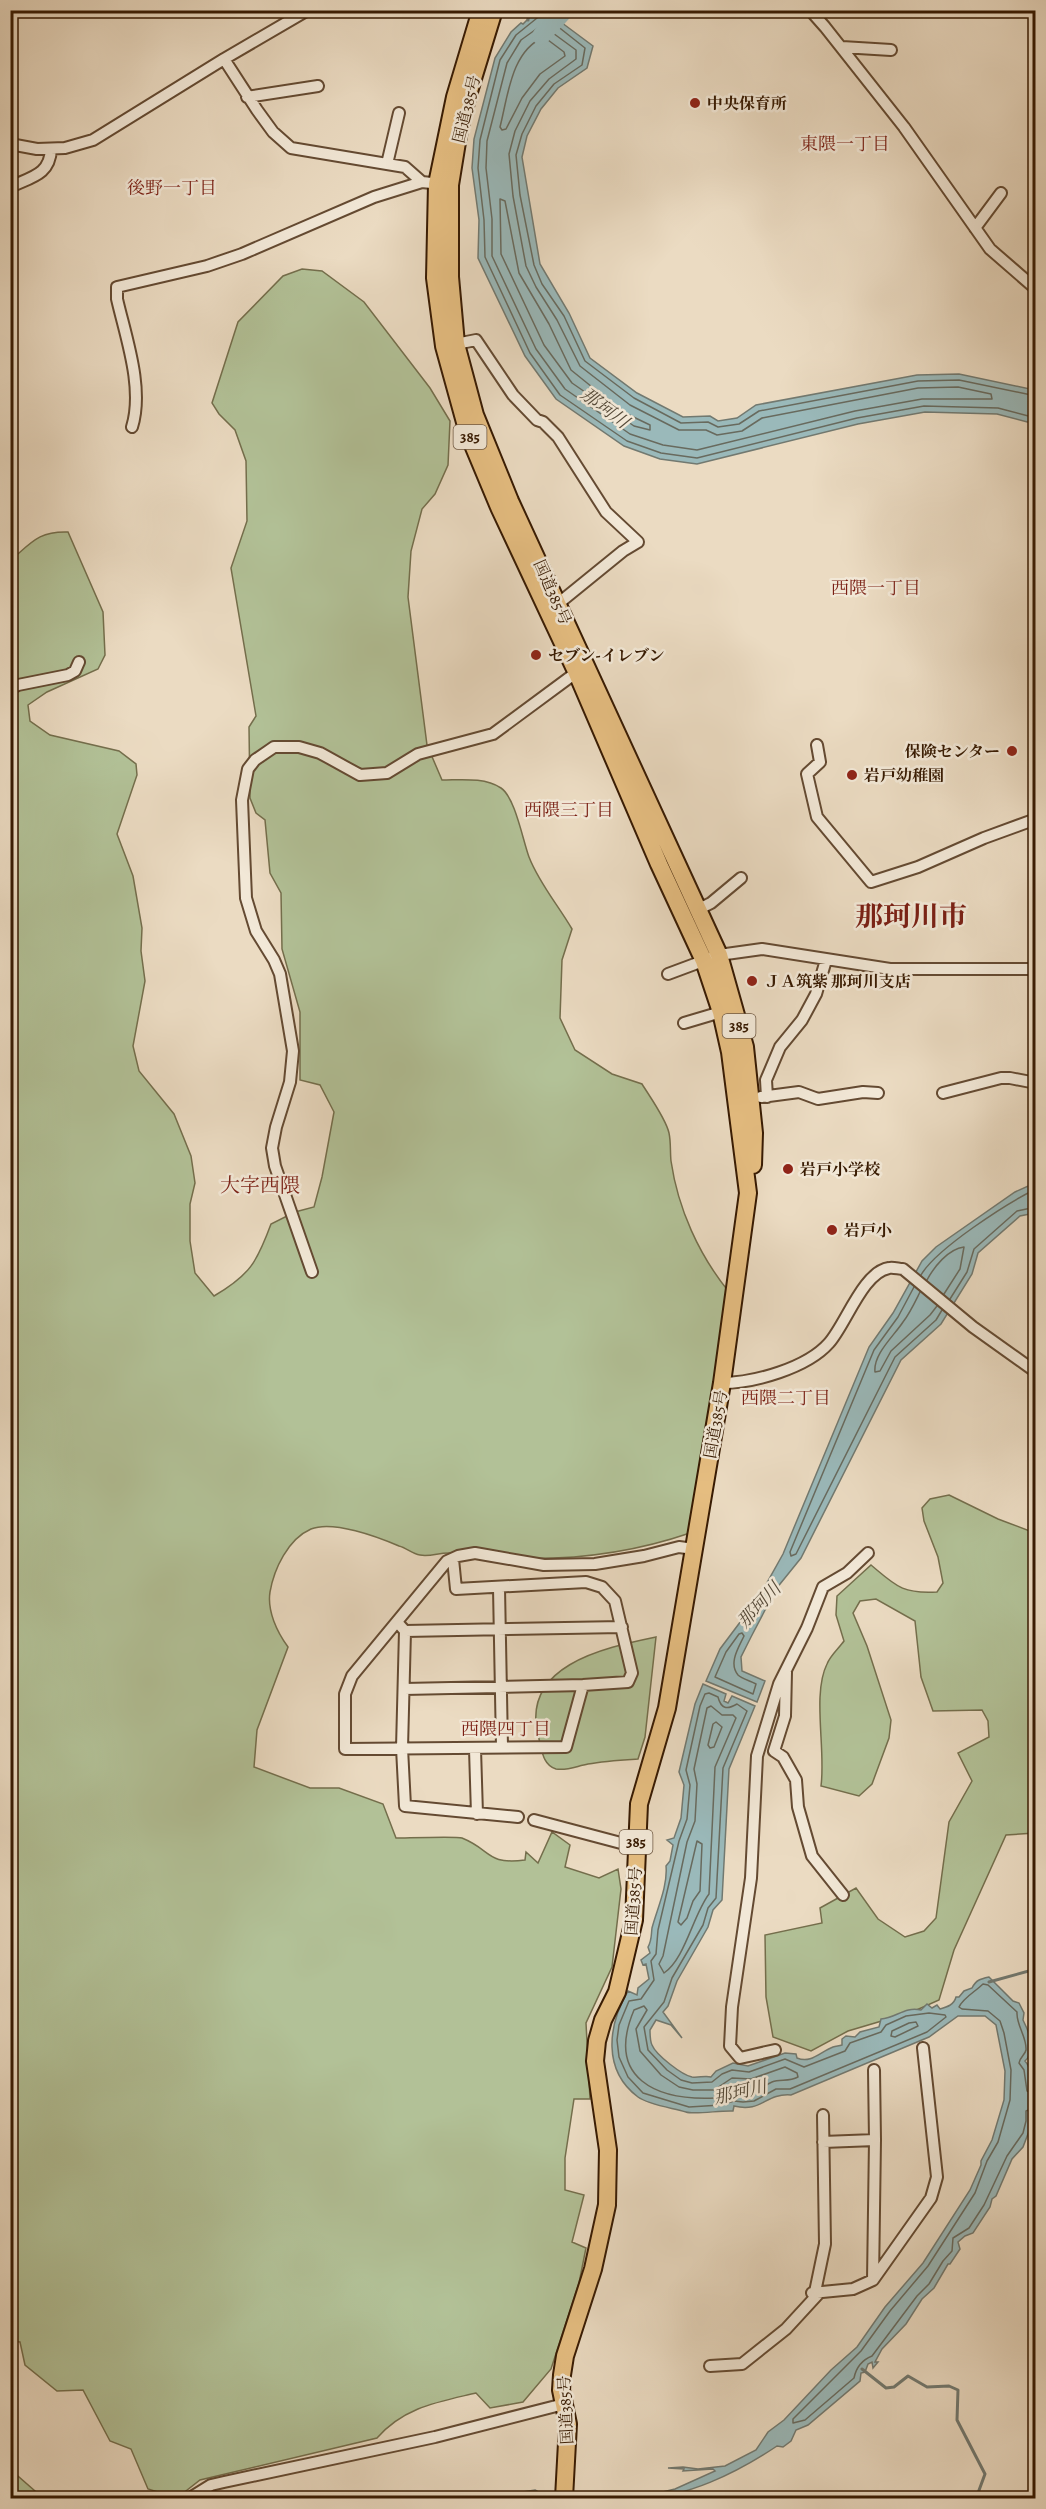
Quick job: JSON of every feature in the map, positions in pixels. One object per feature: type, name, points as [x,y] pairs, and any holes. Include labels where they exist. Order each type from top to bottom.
[{"type":"highway","name":"国道385号","points":[[481,10],[455,97],[436,184],[435,278],[444,346],[468,433],[499,507],[699,909],[712,958],[721,1012],[752,1098]]},
{"type":"highway","name":"国道385号","points":[[494,10],[461,119],[436,184],[450,277],[456,344],[466,385],[481,430],[510,501],[559,603],[581,669],[659,864],[712,958],[745,1047],[752,1098],[748,1193],[722,1383],[668,1708],[639,1804],[633,1928],[617,1992],[603,2020],[597,2041],[595,2061],[608,2150],[607,2205],[593,2269],[565,2356],[561,2391],[568,2424],[564,2499]]},
{"type":"street","points":[[10,144],[51,149],[65,148],[93,140],[308,10]]},
{"type":"street","points":[[810,10],[904,127],[990,249],[1035,289]]},
{"type":"street","points":[[842,47],[891,50]]},
{"type":"street","points":[[224,59],[273,132],[291,148],[405,167],[436,184]]},
{"type":"street","points":[[248,97],[318,86]]},
{"type":"street","points":[[387,164],[399,113]]},
{"type":"street","points":[[10,187],[46,168],[51,149]]},
{"type":"street","points":[[132,427],[135,416],[136,389],[117,299],[117,287],[207,266],[242,254],[374,197],[436,184]]},
{"type":"street","points":[[975,228],[1001,193]]},
{"type":"street","points":[[456,344],[476,340],[513,395],[537,420],[543,422],[558,437],[600,504],[638,542],[614,558],[559,603]]},
{"type":"street","points":[[10,689],[18,685],[68,675],[75,671],[79,662]]},
{"type":"street","points":[[312,1272],[275,1166],[272,1148],[290,1082],[293,1052],[280,974],[256,931],[246,898],[242,800],[248,769],[255,760],[273,747],[299,747],[320,753],[360,775],[387,773],[418,754],[493,734],[581,669]]},
{"type":"street","points":[[817,745],[820,762],[807,774],[817,818],[871,882],[918,867],[1035,819]]},
{"type":"street","points":[[699,909],[711,903],[741,878]]},
{"type":"street","points":[[668,974],[712,958],[762,949],[890,969],[1035,969]]},
{"type":"street","points":[[752,1098],[766,1080],[780,1047],[802,1020],[816,994],[826,960]]},
{"type":"street","points":[[684,1023],[721,1012]]},
{"type":"street","points":[[943,1093],[1001,1078],[1035,1083]]},
{"type":"street","points":[[752,1098],[799,1092],[818,1099],[863,1092],[878,1093]]},
{"type":"street","points":[[722,1383],[757,1379],[782,1371],[814,1355],[828,1344],[844,1323],[859,1295],[874,1275],[889,1268],[903,1269],[957,1314],[1035,1372]]},
{"type":"street","points":[[583,1685],[566,1747],[345,1749],[345,1694],[352,1676],[447,1561],[475,1553],[544,1565],[595,1564],[644,1557],[679,1547],[694,1549]]},
{"type":"street","points":[[775,2050],[740,2058],[730,2046],[732,2007],[751,1878],[757,1756],[779,1684],[807,1628],[823,1587],[847,1573],[868,1553]]},
{"type":"street","points":[[404,1689],[628,1682],[632,1673],[615,1601],[611,1594],[594,1583],[586,1581],[456,1589],[453,1559]]},
{"type":"street","points":[[499,1588],[502,1748]]},
{"type":"street","points":[[397,1622],[405,1630],[622,1627]]},
{"type":"street","points":[[405,1630],[402,1748],[405,1806],[518,1817]]},
{"type":"street","points":[[786,1669],[785,1716],[774,1751],[783,1757],[796,1780],[798,1807],[812,1856],[843,1895]]},
{"type":"street","points":[[475,1749],[477,1814]]},
{"type":"street","points":[[534,1820],[636,1847]]},
{"type":"street","points":[[816,2292],[854,2289],[873,2280],[931,2198],[937,2177],[923,2048]]},
{"type":"street","points":[[873,2280],[874,2070]]},
{"type":"street","points":[[710,2366],[742,2364],[786,2329],[816,2292],[825,2244],[823,2115]]},
{"type":"street","points":[[823,2142],[874,2140]]},
{"type":"street","points":[[190,2499],[211,2486],[224,2482],[435,2437],[564,2404]]},
{"type":"green space","points":[[302,269],[322,271],[364,302],[430,388],[450,421],[448,465],[435,494],[422,509],[411,551],[408,597],[427,745],[442,780],[472,780],[494,784],[506,793],[510,800],[533,867],[572,929],[562,960],[560,1018],[575,1050],[612,1074],[642,1084],[657,1108],[669,1133],[674,1179],[691,1231],[708,1263],[729,1292],[690,1533],[617,1552],[568,1557],[517,1558],[451,1553],[420,1555],[355,1531],[320,1527],[311,1529],[295,1540],[283,1556],[275,1574],[269,1599],[271,1614],[288,1647],[257,1730],[254,1767],[310,1788],[339,1788],[383,1804],[396,1838],[462,1838],[496,1858],[512,1861],[525,1860],[526,1852],[538,1863],[552,1832],[570,1845],[565,1867],[599,1878],[618,1869],[621,1889],[612,1967],[586,2023],[590,2099],[574,2099],[565,2158],[565,2190],[584,2195],[572,2242],[586,2248],[579,2283],[551,2369],[523,2402],[490,2408],[476,2393],[435,2403],[399,2419],[377,2438],[200,2480],[177,2498],[148,2489],[131,2449],[110,2441],[83,2390],[57,2391],[25,2365],[20,2342],[11,2341],[11,560],[36,539],[50,533],[68,532],[103,612],[105,655],[98,669],[47,692],[28,705],[30,721],[50,735],[119,751],[136,764],[137,775],[117,834],[133,876],[142,928],[141,951],[145,981],[133,1046],[139,1071],[174,1114],[191,1156],[195,1183],[190,1204],[190,1241],[195,1273],[214,1296],[236,1281],[251,1266],[271,1224],[295,1212],[314,1207],[334,1112],[320,1085],[300,1080],[300,1012],[282,949],[281,893],[270,873],[265,820],[256,813],[250,798],[249,727],[256,716],[231,568],[247,521],[246,461],[235,430],[219,414],[212,403],[238,322],[283,276]]},
{"type":"green space","points":[[949,1495],[998,1519],[1035,1533],[1035,1833],[1006,1835],[954,1950],[939,2000],[912,2012],[848,2031],[811,2051],[773,2037],[766,1997],[765,1935],[822,1923],[820,1908],[856,1888],[878,1919],[905,1937],[924,1931],[936,1918],[949,1822],[972,1781],[958,1753],[989,1737],[988,1721],[982,1710],[933,1711],[921,1677],[915,1621],[876,1599],[860,1601],[853,1613],[867,1646],[891,1720],[889,1738],[872,1784],[859,1796],[821,1786],[820,1691],[828,1661],[844,1641],[836,1615],[837,1596],[871,1565],[907,1590],[937,1592],[943,1583],[938,1557],[924,1521],[922,1508],[930,1499]]},
{"type":"green space","points":[[656,1637],[645,1737],[638,1759],[594,1763],[564,1769],[556,1769],[548,1764],[541,1748],[536,1714],[541,1694],[553,1678],[570,1665],[590,1655],[612,1647]]},
{"type":"green space","points":[[11,2470],[43,2498],[11,2498]]},
{"type":"water","points":[[546,11],[593,46],[587,68],[558,88],[541,109],[527,136],[522,157],[540,264],[569,313],[590,358],[637,393],[683,417],[710,416],[718,421],[737,418],[756,405],[917,375],[959,374],[1035,390],[1035,424],[997,414],[925,412],[858,424],[697,464],[660,459],[624,446],[556,399],[525,356],[478,258],[479,220],[472,168],[474,139],[495,58],[511,32],[534,13]]},
{"type":"water","points":[[1035,1183],[1035,1213],[1020,1216],[978,1253],[972,1274],[941,1324],[901,1360],[801,1558],[776,1589],[741,1657],[742,1671],[765,1681],[757,1702],[706,1681],[720,1649],[759,1597],[783,1554],[869,1347],[893,1313],[922,1261],[936,1247],[1015,1192]]},
{"type":"water","points":[[703,1684],[726,1694],[724,1701],[728,1703],[732,1696],[755,1706],[729,1769],[722,1900],[713,1910],[708,1927],[677,1981],[668,2006],[663,2012],[682,2038],[671,2025],[656,2020],[650,2030],[654,2049],[676,2069],[695,2077],[711,2077],[716,2071],[733,2063],[748,2066],[785,2053],[796,2054],[797,2058],[807,2060],[842,2045],[842,2039],[846,2036],[855,2037],[860,2032],[879,2027],[881,2019],[905,2011],[921,2010],[927,2004],[932,2008],[937,2005],[940,2009],[948,2006],[964,1991],[972,1988],[981,1979],[989,1977],[1013,2001],[1019,2003],[1024,2013],[1023,2020],[1031,2046],[1029,2057],[1025,2061],[1032,2077],[1035,2109],[1030,2114],[1035,2123],[1031,2126],[1023,2147],[1012,2159],[996,2196],[992,2199],[990,2207],[973,2233],[958,2242],[960,2249],[934,2288],[922,2299],[906,2324],[882,2349],[875,2362],[878,2362],[873,2368],[872,2362],[868,2364],[865,2372],[861,2373],[860,2381],[808,2425],[796,2430],[791,2441],[783,2447],[777,2446],[728,2474],[692,2489],[656,2497],[638,2498],[675,2489],[715,2471],[713,2469],[683,2471],[684,2469],[668,2468],[698,2469],[725,2466],[756,2450],[768,2432],[784,2420],[831,2370],[857,2347],[885,2307],[923,2263],[970,2190],[992,2140],[1004,2100],[1005,2071],[996,2025],[985,2016],[958,2016],[929,2037],[791,2095],[775,2097],[751,2107],[734,2106],[733,2111],[686,2112],[643,2100],[626,2086],[618,2074],[614,2061],[613,2032],[621,2004],[628,1991],[637,1995],[638,1988],[649,1979],[646,1964],[643,1965],[641,1960],[650,1953],[648,1947],[652,1928],[664,1889],[666,1866],[670,1861],[673,1845],[667,1840],[674,1838],[681,1818],[684,1785],[679,1772],[695,1704]]},
{"type":"water","points":[[535,2490],[542,2494],[574,2498],[468,2498]]},
{"type":"water","points":[[369,2492],[438,2498],[371,2498],[373,2495]]},
{"type":"waterway","points":[[523,10],[528,15],[528,20]]},
{"type":"waterway","name":"那珂川","points":[[541,36],[565,10]]},
{"type":"waterway","points":[[989,1982],[1036,1969]]},
{"type":"waterway","points":[[862,2369],[886,2388],[894,2387],[908,2376],[927,2387],[949,2386],[958,2390],[957,2420],[985,2474],[978,2493],[979,2498]]},
{"type":"place","name":"中央保育所","points":[[695,103]]},
{"type":"place","name":"セブン-イレブン","points":[[536,655]]},
{"type":"place","name":"保険センター","points":[[1012,751]]},
{"type":"place","name":"岩戸幼稚園","points":[[852,775]]},
{"type":"place","name":"ＪＡ筑紫 那珂川支店","points":[[752,981]]},
{"type":"place","name":"岩戸小学校","points":[[788,1169]]},
{"type":"place","name":"岩戸小","points":[[832,1230]]},
{"type":"district","name":"東隈一丁目","points":[[845,144]]},
{"type":"district","name":"後野一丁目","points":[[172,188]]},
{"type":"district","name":"西隈一丁目","points":[[876,588]]},
{"type":"district","name":"西隈三丁目","points":[[569,810]]},
{"type":"district","name":"那珂川市","points":[[911,916]]},
{"type":"district","name":"大字西隈","points":[[260,1185]]},
{"type":"district","name":"西隈二丁目","points":[[786,1398]]},
{"type":"district","name":"西隈四丁目","points":[[506,1729]]}]
